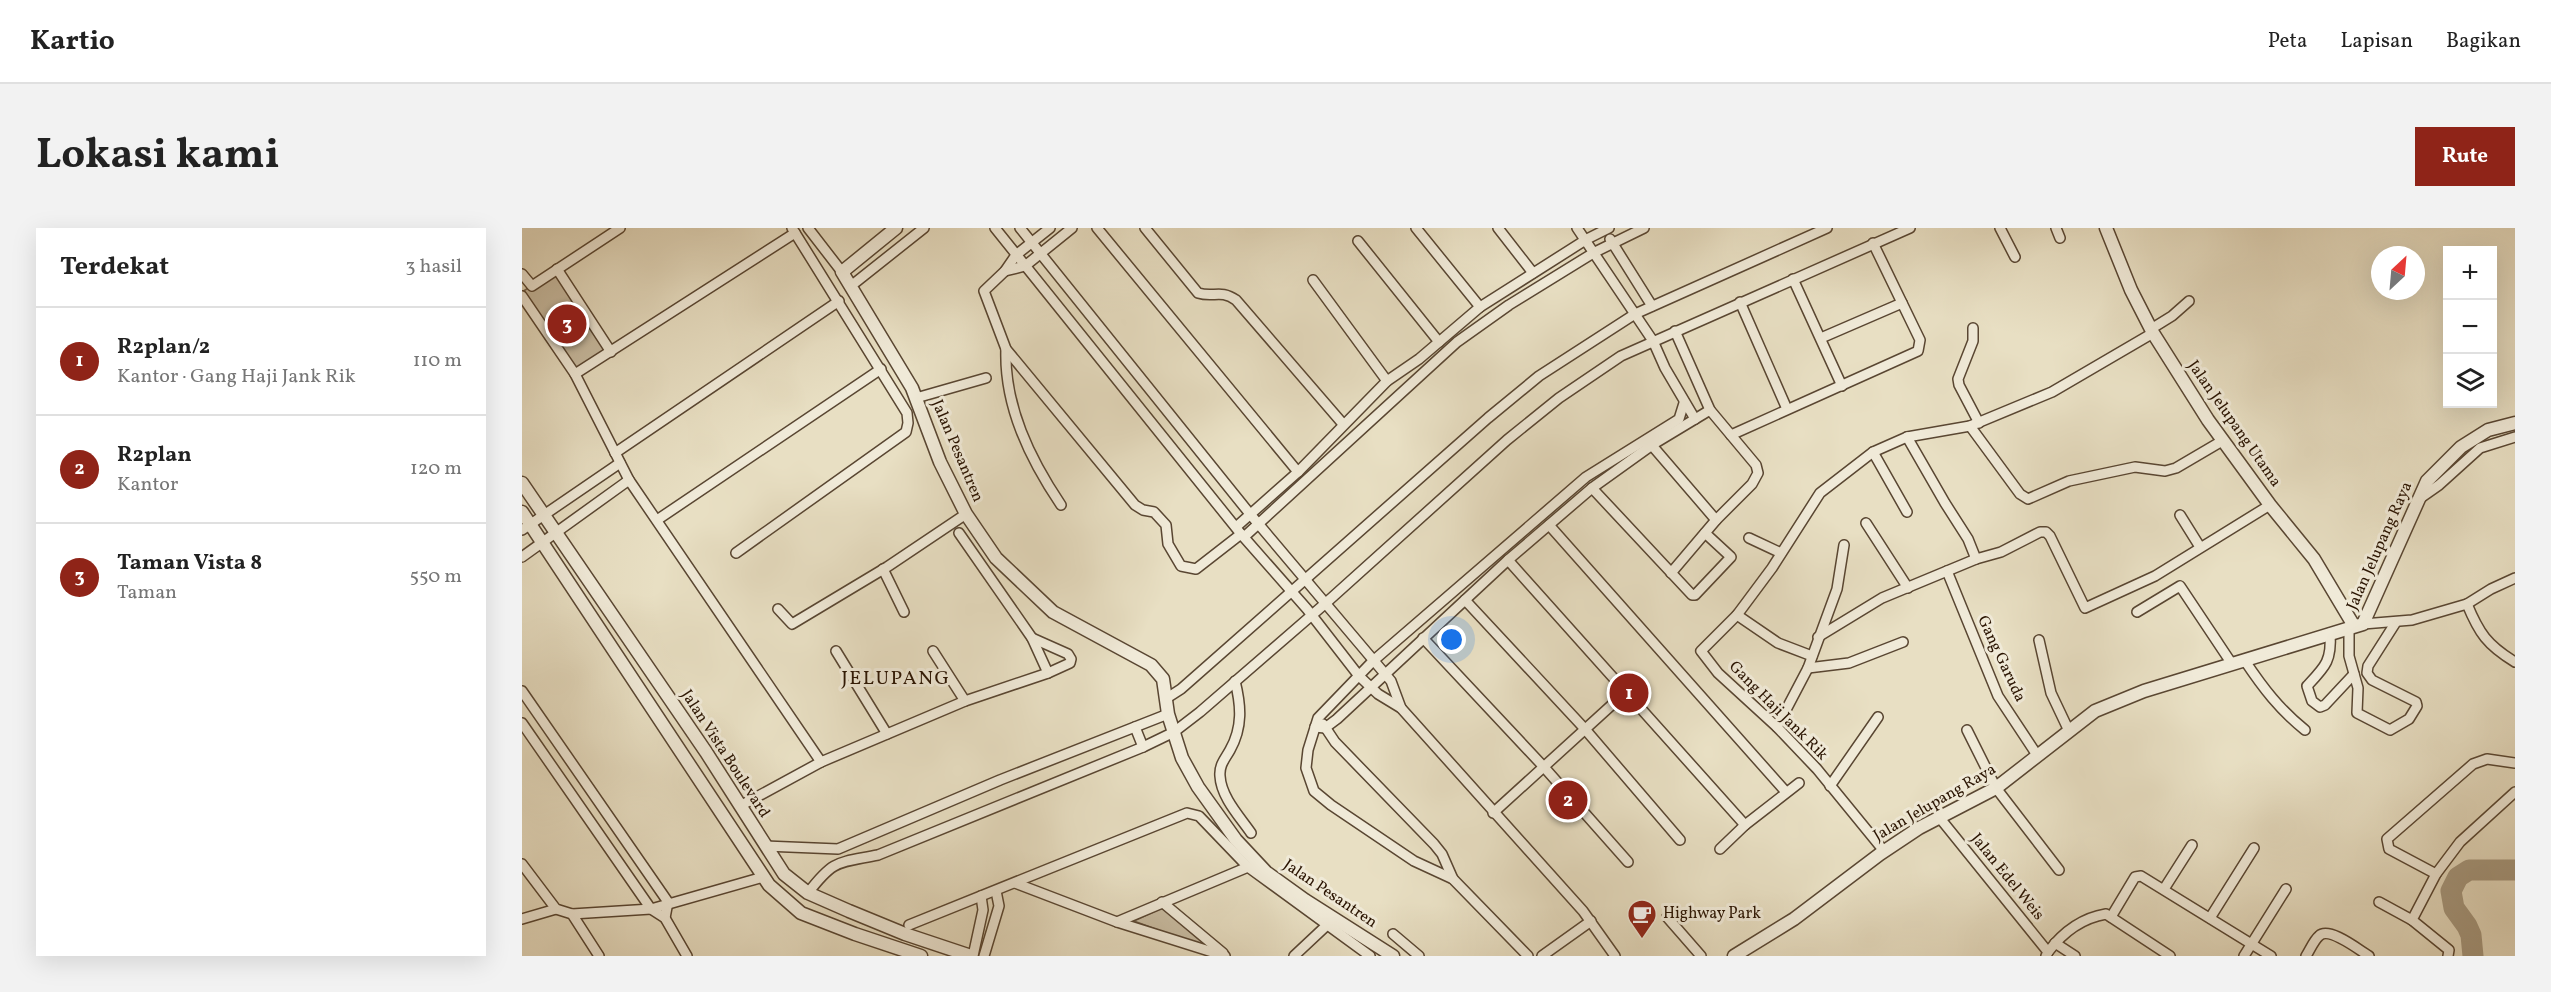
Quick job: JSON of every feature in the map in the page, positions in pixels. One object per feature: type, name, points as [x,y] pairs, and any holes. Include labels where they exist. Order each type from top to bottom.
[{"type":"street","points":[[522,274],[532,286],[620,228]]},
{"type":"street","name":"Jalan Pesantren","points":[[808,228],[842,272],[916,398],[940,462],[966,514],[996,558],[1053,612],[1151,665],[1162,679],[1168,714],[1182,758],[1198,787],[1236,840],[1266,872],[1305,900],[1393,956]]},
{"type":"street","points":[[842,272],[896,228]]},
{"type":"street","points":[[856,282],[924,228]]},
{"type":"street","points":[[995,228],[1240,533],[1309,612],[1359,676],[1369,687],[1401,708],[1591,921],[1615,956]]},
{"type":"street","points":[[1020,228],[1258,524],[1392,681],[1401,708]]},
{"type":"street","points":[[1050,228],[1016,255],[1005,271],[986,287],[984,295],[1005,349],[1135,505],[1143,510],[1154,512],[1166,525],[1168,544],[1181,566],[1196,569],[1240,533],[1258,524],[1457,342],[1509,305],[1595,252],[1644,228]]},
{"type":"street","points":[[1005,271],[1025,266],[1072,228]]},
{"type":"street","points":[[1097,228],[1298,472]]},
{"type":"street","points":[[1145,228],[1198,293],[1208,295],[1220,293],[1236,300],[1343,424]]},
{"type":"street","points":[[1416,228],[1480,307]]},
{"type":"street","points":[[1498,228],[1533,273]]},
{"type":"street","points":[[1577,228],[1587,239],[1651,337],[1683,404],[1695,419]]},
{"type":"street","points":[[1167,698],[1181,689],[1293,594],[1488,418],[1531,383],[1635,314],[1827,228]]},
{"type":"street","points":[[801,913],[808,893],[825,871],[836,864],[878,855],[1143,747],[1174,732],[1235,681],[1309,612],[1507,440],[1559,398],[1651,337],[1675,331],[1910,228]]},
{"type":"street","points":[[2000,228],[2015,257]]},
{"type":"street","points":[[2056,228],[2060,238]]},
{"type":"street","name":"Jalan Jelupang Utama","points":[[2106,228],[2131,290],[2152,331],[2222,441],[2314,559],[2355,626]]},
{"type":"street","points":[[1240,533],[1250,514],[1298,472],[1387,381],[1419,359],[1480,307],[1605,229],[1652,306]]},
{"type":"street","points":[[575,374],[794,231],[881,369],[907,413],[908,423],[906,432],[736,553]]},
{"type":"street","points":[[1358,241],[1439,342]]},
{"type":"street","points":[[1731,435],[1918,351],[1920,340],[1873,243]]},
{"type":"street","points":[[557,269],[611,352]]},
{"type":"street","points":[[1793,279],[1842,386]]},
{"type":"street","points":[[1313,280],[1387,381]]},
{"type":"street","points":[[522,296],[575,374],[629,480],[821,762]]},
{"type":"street","points":[[615,453],[838,301]]},
{"type":"street","points":[[1812,656],[1778,643],[1737,615],[1820,493],[1873,452],[1907,437],[1975,424],[2052,392],[2152,331],[2189,301]]},
{"type":"street","points":[[1740,302],[1787,409]]},
{"type":"street","points":[[1821,338],[1902,303]]},
{"type":"street","points":[[1973,328],[1973,341],[1958,379],[1959,385],[1975,424],[2020,494],[2028,499],[2068,481],[2135,467],[2165,471],[2176,468],[2222,441]]},
{"type":"street","points":[[1671,573],[1716,520],[1752,484],[1758,473],[1756,465],[1710,410],[1675,331]]},
{"type":"street","points":[[1005,349],[1005,376],[1027,448],[1039,473],[1061,505]]},
{"type":"street","points":[[1419,359],[1427,369]]},
{"type":"street","points":[[657,520],[881,369]]},
{"type":"street","points":[[916,398],[986,378]]},
{"type":"street","points":[[1675,426],[1681,416],[1683,404]]},
{"type":"street","points":[[1453,879],[1435,873],[1414,861],[1331,805],[1314,790],[1306,768],[1308,750],[1316,722],[1373,661],[1586,477],[1675,426],[1695,419],[1710,410]]},
{"type":"street","name":"Jalan Jelupang Raya","points":[[2355,626],[2427,481],[2461,447],[2488,430],[2515,423]]},
{"type":"street","points":[[2419,499],[2439,486],[2480,448],[2515,436]]},
{"type":"street","points":[[1907,437],[1968,539],[1976,559]]},
{"type":"street","points":[[1325,728],[1508,560],[1649,442]]},
{"type":"street","points":[[1649,442],[1716,520]]},
{"type":"street","points":[[1873,452],[1907,512]]},
{"type":"street","points":[[526,527],[620,463]]},
{"type":"street","points":[[522,557],[629,480]]},
{"type":"street","name":"Jalan Vista Boulevard","points":[[522,483],[706,752],[784,873],[808,893],[905,934],[972,956]]},
{"type":"street","points":[[1592,488],[1671,573],[1695,595],[1730,559],[1731,555],[1705,533]]},
{"type":"street","points":[[1818,637],[1873,603],[1976,559],[2001,552],[2040,532],[2046,532],[2049,536],[2085,608],[2155,576],[2270,505]]},
{"type":"street","points":[[522,512],[526,527],[543,542],[768,885],[801,913],[921,956]]},
{"type":"street","points":[[778,609],[792,624],[883,569],[966,514]]},
{"type":"street","points":[[2180,514],[2200,547]]},
{"type":"street","points":[[1866,523],[1908,588]]},
{"type":"street","points":[[1549,525],[1786,792]]},
{"type":"street","points":[[959,533],[1032,638],[1048,673]]},
{"type":"street","points":[[1516,537],[1524,546]]},
{"type":"street","points":[[1749,538],[1781,553]]},
{"type":"street","points":[[1777,727],[1808,668],[1837,589],[1844,545]]},
{"type":"street","points":[[1508,560],[1745,825]]},
{"type":"street","points":[[883,569],[904,612]]},
{"type":"street","name":"Gang Garuda","points":[[1947,571],[1998,696],[2037,755]]},
{"type":"street","name":"Jalan Jelupang Raya","points":[[1734,956],[1794,920],[1884,851],[1939,817],[1996,788],[2095,711],[2144,691],[2330,633],[2355,626],[2412,620],[2467,604],[2515,578]]},
{"type":"street","points":[[2137,612],[2180,586],[2232,664]]},
{"type":"street","points":[[1465,600],[1584,729],[1680,840]]},
{"type":"street","points":[[2467,604],[2478,631],[2499,652],[2515,662]]},
{"type":"street","name":"Gang Haji Jank Rik","points":[[1737,615],[1703,647],[1702,655],[1718,673],[1777,727],[1884,851]]},
{"type":"street","points":[[2355,626],[2349,656],[2358,688],[2357,713],[2390,730],[2409,719],[2417,706],[2416,702],[2372,680],[2367,673],[2368,666],[2396,622]]},
{"type":"street","points":[[2330,633],[2332,650],[2326,665],[2307,686],[2312,701],[2320,707],[2325,705],[2354,674]]},
{"type":"street","points":[[740,806],[821,762],[965,701],[1069,664],[1070,656],[1032,638]]},
{"type":"street","points":[[1423,638],[1544,766],[1628,862]]},
{"type":"street","points":[[2038,640],[2051,693],[2068,731]]},
{"type":"street","points":[[1808,668],[1849,663],[1903,642]]},
{"type":"street","points":[[836,651],[887,734]]},
{"type":"street","points":[[933,651],[965,701]]},
{"type":"street","points":[[2245,661],[2267,693],[2287,715],[2305,730]]},
{"type":"street","points":[[1235,681],[1241,707],[1238,730],[1220,767],[1220,778],[1231,806],[1251,833]]},
{"type":"street","points":[[1493,813],[1626,692]]},
{"type":"street","points":[[524,697],[668,902],[665,918]]},
{"type":"street","points":[[765,846],[838,849],[1000,780],[1168,714]]},
{"type":"street","points":[[1830,786],[1878,717]]},
{"type":"street","points":[[1316,722],[1325,728],[1335,742],[1434,844],[1442,854],[1453,879],[1528,956]]},
{"type":"street","points":[[522,723],[651,909],[665,918],[687,956]]},
{"type":"street","points":[[1135,727],[1143,747]]},
{"type":"street","points":[[1967,730],[1996,788],[2059,870]]},
{"type":"street","points":[[2436,874],[2390,849],[2387,839],[2474,764],[2487,759],[2515,763]]},
{"type":"street","points":[[1720,849],[1745,825],[1799,783]]},
{"type":"street","points":[[2412,920],[2436,874],[2460,842],[2515,792]]},
{"type":"street","points":[[578,803],[593,794]]},
{"type":"street","points":[[909,925],[1184,813],[1199,816],[1248,867],[1326,926],[1371,956]]},
{"type":"street","name":"Jalan Edel Weis","points":[[1939,817],[2047,954]]},
{"type":"street","points":[[2164,889],[2192,845]]},
{"type":"street","points":[[2210,918],[2254,848]]},
{"type":"street","points":[[522,864],[525,875],[556,909],[572,914],[651,909],[668,902],[784,873]]},
{"type":"street","points":[[1117,922],[1248,867]]},
{"type":"street","points":[[2111,916],[2135,877],[2146,878],[2271,956]]},
{"type":"street","points":[[1015,883],[1117,922],[1226,956]]},
{"type":"street","points":[[2244,956],[2286,889]]},
{"type":"street","points":[[984,956],[999,906],[996,891]]},
{"type":"street","points":[[972,956],[983,910],[981,896]]},
{"type":"street","points":[[1162,902],[1226,956]]},
{"type":"street","points":[[2379,902],[2412,920],[2449,950],[2448,956]]},
{"type":"street","points":[[522,919],[556,909]]},
{"type":"street","points":[[572,914],[599,956]]},
{"type":"street","points":[[2047,954],[2069,929],[2084,920],[2106,914],[2170,956]]},
{"type":"street","points":[[1667,917],[1701,956]]},
{"type":"street","points":[[1542,956],[1591,921]]},
{"type":"street","points":[[1294,956],[1326,926]]},
{"type":"street","points":[[2306,956],[2319,936],[2324,933],[2332,933],[2369,956]]},
{"type":"street","points":[[1392,934],[1419,956]]},
{"type":"street","points":[[2055,943],[2076,956]]},
{"type":"shaded area","points":[[557,269],[611,352],[575,374],[522,292]]},
{"type":"shaded area","points":[[1164,907],[1227,956],[1134,921]]},
{"type":"waterway","points":[[2473,956],[2471,935],[2454,908],[2451,891],[2458,877],[2469,870],[2515,870]]},
{"type":"place","name":"Taman Vista 8","points":[[567,324]]},
{"type":"place","name":"R2plan/2","points":[[1629,693]]},
{"type":"place","name":"R2plan","points":[[1568,800]]},
{"type":"place","name":"Highway Park","points":[[1642,940]]},
{"type":"district","name":"JELUPANG","points":[[896,679]]}]
